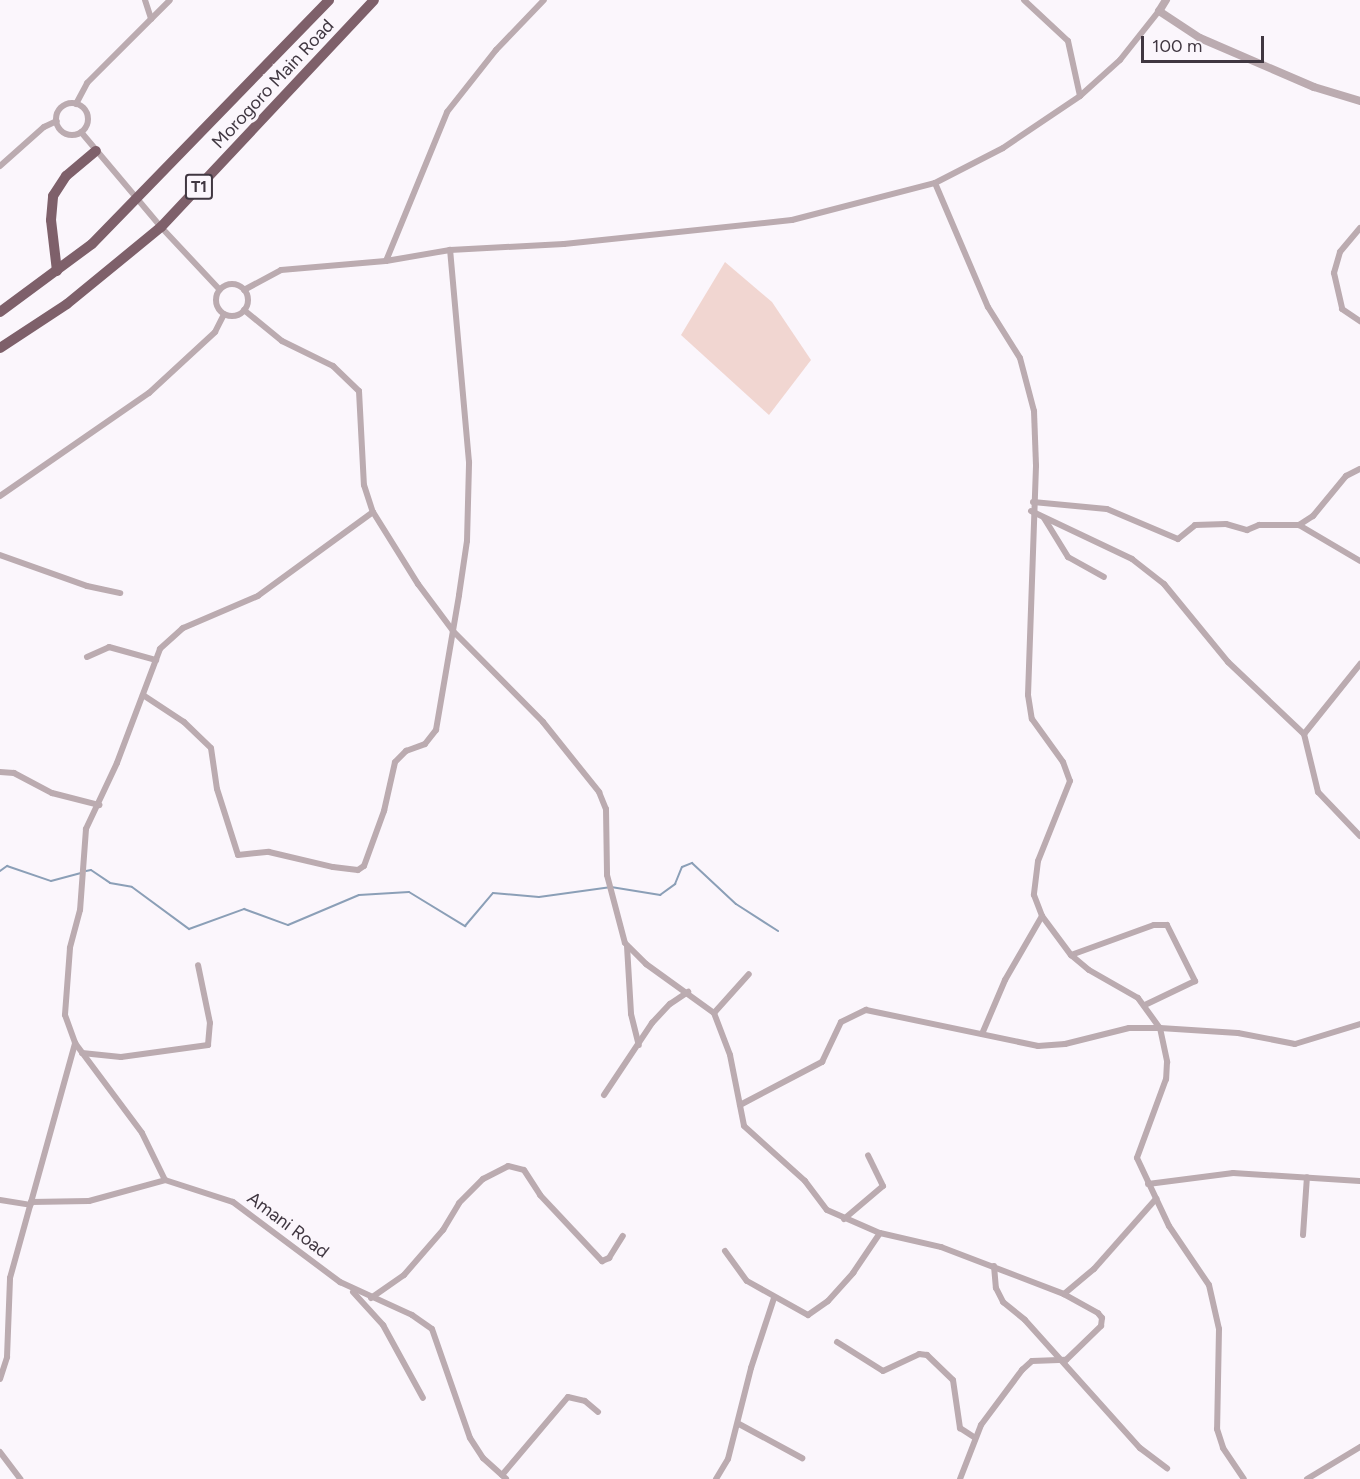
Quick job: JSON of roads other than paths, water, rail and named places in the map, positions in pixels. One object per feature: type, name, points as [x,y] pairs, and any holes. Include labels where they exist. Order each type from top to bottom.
[{"type":"highway","name":"Morogoro Main Road","points":[[0,312],[57,271],[136,200],[329,0]]},
{"type":"highway","name":"Morogoro Main Road","points":[[0,348],[67,304],[160,227],[374,0]]},
{"type":"highway","points":[[57,271],[51,220],[53,196],[66,176],[96,151]]},
{"type":"street","points":[[146,0],[151,19]]},
{"type":"street","points":[[76,104],[87,83],[171,0]]},
{"type":"street","points":[[386,261],[447,112],[496,50],[544,0]]},
{"type":"street","points":[[1024,0],[1068,41],[1080,96]]},
{"type":"street","points":[[244,290],[281,270],[386,261],[450,250],[564,244],[792,220],[935,183],[1003,148],[1080,96],[1120,60],[1166,0]]},
{"type":"street","points":[[1159,11],[1200,38],[1314,87],[1360,101]]},
{"type":"street","points":[[0,166],[44,127],[57,121],[64,106],[76,104]]},
{"type":"street","points":[[76,104],[88,116],[81,132]]},
{"type":"street","points":[[57,121],[68,134],[81,132]]},
{"type":"street","points":[[81,132],[136,200],[220,290]]},
{"type":"street","points":[[935,183],[988,307],[1027,374],[1037,432],[1031,511],[1029,704],[1032,719],[1063,762],[1070,781],[1034,877],[1034,895],[1042,916],[1071,955],[1145,1005],[1160,1028],[1167,1062],[1166,1079],[1137,1158],[1169,1226],[1205,1275],[1213,1296],[1219,1329],[1217,1429],[1223,1448],[1244,1479]]},
{"type":"street","points":[[1360,228],[1340,252],[1334,273],[1342,309],[1360,321]]},
{"type":"street","points":[[143,695],[184,722],[211,748],[217,789],[238,855],[269,852],[306,862],[361,870],[384,812],[395,762],[406,751],[425,744],[436,730],[466,541],[469,462],[450,250]]},
{"type":"street","points":[[232,285],[244,290],[248,298],[244,310],[232,316],[224,314],[217,303],[220,290],[232,285]]},
{"type":"street","points":[[244,310],[282,341],[333,366],[359,390],[364,485],[373,512],[418,584],[453,631],[543,722],[599,792],[606,809],[607,875],[627,946],[631,1014],[639,1045]]},
{"type":"street","points":[[0,496],[149,393],[215,332],[224,314]]},
{"type":"street","points":[[1299,525],[1317,512],[1346,476],[1360,469]]},
{"type":"street","points":[[1033,502],[1107,509],[1176,540],[1195,525],[1226,524],[1246,530],[1259,525],[1299,525],[1360,561]]},
{"type":"street","points":[[1031,511],[1132,559],[1158,578],[1228,662],[1304,734],[1318,792],[1360,836]]},
{"type":"street","points":[[0,1200],[31,1204],[89,1201],[165,1180],[142,1133],[75,1043],[65,1015],[66,979],[80,910],[86,829],[99,805],[156,660],[172,635],[258,596],[373,512]]},
{"type":"street","points":[[1043,518],[1068,557],[1104,577]]},
{"type":"street","points":[[0,555],[87,586],[120,593]]},
{"type":"street","points":[[87,657],[109,647],[156,660]]},
{"type":"street","points":[[1304,734],[1359,667]]},
{"type":"street","points":[[0,772],[14,772],[52,793],[99,805]]},
{"type":"street","points":[[982,1034],[1005,980],[1042,916]]},
{"type":"street","points":[[1071,955],[1154,925],[1169,927],[1195,981],[1145,1005]]},
{"type":"street","points":[[627,946],[714,1013],[730,1055],[742,1123],[748,1132],[805,1180],[827,1210],[880,1233],[941,1248],[994,1266],[1064,1294],[1102,1318],[1098,1330],[1073,1356],[1062,1362],[1036,1360],[1027,1364],[1004,1390],[974,1437],[960,1479]]},
{"type":"street","points":[[82,1053],[140,1056],[208,1045],[210,1023],[198,965]]},
{"type":"street","points":[[714,1013],[749,974]]},
{"type":"street","points":[[604,1095],[664,1010],[688,992]]},
{"type":"street","points":[[740,1105],[822,1062],[841,1022],[864,1010],[1050,1046],[1129,1028],[1238,1033],[1287,1044],[1330,1035],[1360,1024]]},
{"type":"street","points":[[0,1379],[7,1358],[10,1278],[75,1043]]},
{"type":"street","points":[[844,1219],[883,1186],[868,1155]]},
{"type":"street","points":[[371,1298],[404,1275],[443,1230],[459,1203],[483,1179],[508,1166],[524,1170],[540,1195],[602,1261],[609,1258],[623,1236]]},
{"type":"street","points":[[1148,1184],[1233,1173],[1360,1181]]},
{"type":"street","points":[[1303,1235],[1307,1177]]},
{"type":"street","name":"Amani Road","points":[[165,1180],[233,1202],[346,1286],[412,1315],[432,1329],[470,1438],[483,1458],[504,1477]]},
{"type":"street","points":[[1064,1294],[1094,1269],[1156,1199]]},
{"type":"street","points":[[725,1251],[747,1281],[802,1314],[815,1311],[853,1273],[880,1233]]},
{"type":"street","points":[[994,1266],[1000,1297],[1140,1448],[1167,1468]]},
{"type":"street","points":[[346,1286],[377,1317],[423,1398]]},
{"type":"street","points":[[716,1479],[728,1460],[739,1424],[751,1368],[774,1299]]},
{"type":"street","points":[[837,1342],[883,1371],[919,1354],[927,1355],[953,1380],[960,1428],[974,1437]]},
{"type":"street","points":[[1073,1356],[1073,1374]]},
{"type":"street","points":[[504,1477],[568,1397],[585,1401],[598,1412]]},
{"type":"street","points":[[739,1424],[801,1458]]},
{"type":"street","points":[[1307,1479],[1360,1447]]},
{"type":"street","points":[[0,1452],[20,1479]]},
{"type":"waterway","points":[[86,871],[91,870],[110,883],[132,887],[189,929],[244,909],[288,925],[359,895],[409,892],[465,926],[493,893],[539,897],[611,887],[660,895],[675,884],[682,867],[692,863],[736,904],[778,931]]},
{"type":"waterway","points":[[0,871],[7,866],[51,881],[80,873]]}]
